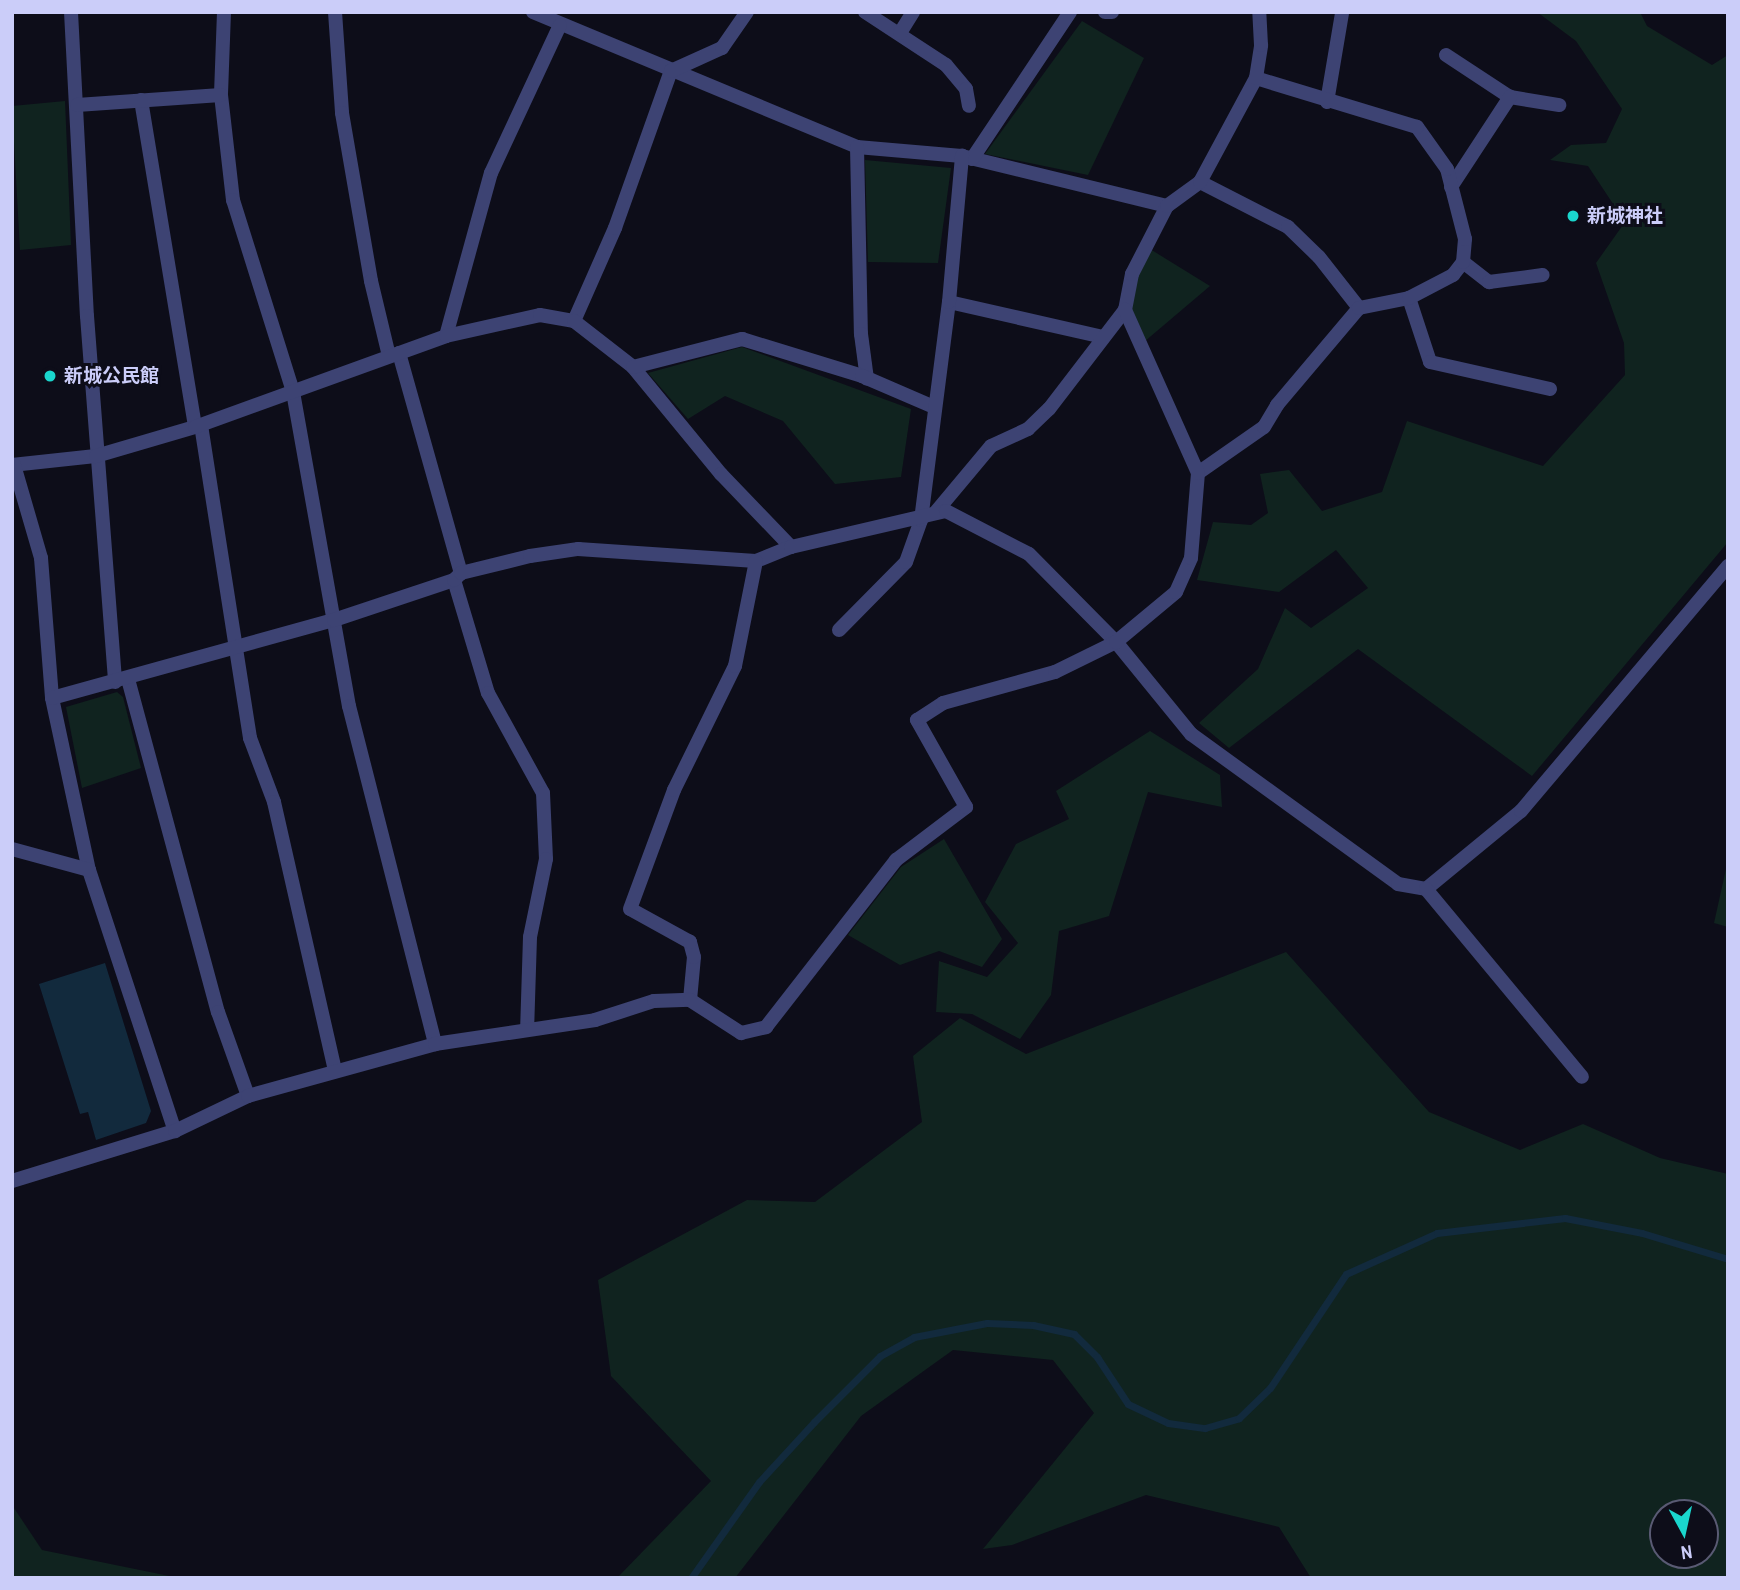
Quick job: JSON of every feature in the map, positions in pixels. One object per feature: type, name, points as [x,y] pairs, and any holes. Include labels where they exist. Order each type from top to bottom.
[{"type":"street","points":[[71,12],[96,456],[121,681],[218,1012],[248,1096]]},
{"type":"street","points":[[224,12],[221,95],[233,200],[293,392],[349,706],[435,1044]]},
{"type":"street","points":[[335,12],[342,113],[371,281],[394,354],[488,693],[543,793],[546,859],[530,937],[527,1030]]},
{"type":"street","points":[[533,12],[559,20],[671,71],[857,147],[967,158],[1167,206]]},
{"type":"street","points":[[573,321],[615,228],[671,71],[722,48],[747,12]]},
{"type":"street","points":[[865,12],[946,65],[966,89],[969,106]]},
{"type":"street","points":[[900,33],[913,12]]},
{"type":"street","points":[[839,630],[906,562],[921,520],[967,158],[1070,12]]},
{"type":"street","points":[[1105,12],[1112,12]]},
{"type":"street","points":[[935,513],[991,446],[1028,429],[1048,410],[1125,310],[1132,274],[1167,206],[1200,182],[1256,78],[1262,45],[1259,12]]},
{"type":"street","points":[[1327,102],[1342,13]]},
{"type":"street","points":[[446,336],[491,173],[559,20]]},
{"type":"street","points":[[1446,55],[1510,97],[1559,105]]},
{"type":"street","points":[[1198,473],[1264,427],[1277,405],[1359,309],[1409,298],[1452,275],[1463,262],[1465,239],[1447,169],[1417,127],[1327,102],[1256,78]]},
{"type":"street","points":[[77,105],[221,95]]},
{"type":"street","points":[[1451,187],[1510,97]]},
{"type":"street","points":[[141,100],[250,738],[274,803],[335,1071]]},
{"type":"street","points":[[857,147],[861,334],[867,379]]},
{"type":"street","points":[[1200,182],[1288,227],[1319,257],[1359,309]]},
{"type":"street","points":[[1463,262],[1489,282],[1542,275]]},
{"type":"street","points":[[1409,298],[1430,362],[1550,389]]},
{"type":"street","points":[[949,302],[1103,337]]},
{"type":"street","points":[[12,1181],[175,1131],[248,1096],[435,1044],[595,1020],[654,1001],[690,1000],[741,1033],[766,1027],[896,860],[966,807],[917,720],[943,704],[1055,673],[1116,642],[1176,592],[1191,558],[1198,473],[1125,310]]},
{"type":"street","points":[[175,1131],[89,870],[52,698],[41,558],[13,465],[96,456],[198,426],[446,336],[540,315],[573,321],[633,367],[721,474],[791,547]]},
{"type":"street","points":[[633,367],[742,339],[867,379],[934,407]]},
{"type":"street","points":[[52,698],[334,620],[457,577],[578,549],[756,561],[791,547],[921,520],[935,513],[946,512],[1029,554],[1116,642],[1191,734],[1398,884],[1426,889],[1582,1077]]},
{"type":"street","points":[[690,1000],[694,957],[690,942],[630,909],[674,790],[735,666],[756,561]]},
{"type":"street","points":[[1426,889],[1521,811],[1728,566]]},
{"type":"street","points":[[12,849],[89,870]]},
{"type":"green space","points":[[1537,12],[1640,12],[1647,26],[1712,65],[1728,55],[1728,542],[1532,776],[1358,649],[1229,748],[1199,723],[1258,669],[1285,608],[1311,628],[1368,588],[1336,550],[1279,592],[1197,580],[1213,522],[1251,525],[1268,513],[1260,474],[1289,470],[1322,511],[1382,492],[1407,421],[1543,466],[1625,375],[1624,343],[1596,263],[1625,222],[1588,166],[1550,160],[1571,145],[1606,143],[1622,109],[1576,41]]},
{"type":"green space","points":[[1082,21],[1144,58],[1088,175],[985,154]]},
{"type":"green space","points":[[65,101],[71,245],[20,250],[12,106]]},
{"type":"green space","points":[[865,160],[951,168],[938,263],[868,262]]},
{"type":"green space","points":[[1150,249],[1210,286],[1144,342],[1131,310],[1137,275]]},
{"type":"green space","points":[[742,347],[911,409],[901,477],[835,484],[783,421],[725,396],[688,419],[648,373]]},
{"type":"green space","points":[[117,692],[123,697],[141,768],[82,788],[66,707]]},
{"type":"green space","points":[[1150,731],[1220,775],[1222,807],[1148,792],[1109,916],[1059,931],[1051,995],[1020,1039],[972,1014],[936,1012],[939,961],[987,977],[1018,943],[985,902],[1016,844],[1069,819],[1056,791]]},
{"type":"green space","points":[[944,839],[1002,939],[982,967],[939,951],[900,965],[848,935],[901,867]]},
{"type":"green space","points":[[1728,860],[1728,927],[1714,923]]},
{"type":"green space","points":[[1286,952],[1429,1112],[1520,1150],[1583,1124],[1660,1158],[1728,1174],[1728,1578],[1311,1578],[1279,1527],[1146,1495],[1012,1545],[983,1549],[1094,1413],[1053,1360],[953,1350],[861,1416],[735,1578],[617,1578],[711,1481],[611,1376],[598,1280],[747,1200],[815,1202],[922,1122],[913,1056],[960,1018],[1026,1054]]},
{"type":"green space","points":[[12,1505],[42,1550],[179,1578],[12,1578]]},
{"type":"water","points":[[105,963],[151,1111],[146,1123],[96,1140],[88,1112],[80,1114],[39,984]]},
{"type":"waterway","points":[[691,1578],[759,1482],[814,1422],[880,1356],[914,1337],[987,1323],[1033,1325],[1074,1334],[1097,1357],[1128,1404],[1168,1423],[1205,1428],[1239,1418],[1270,1388],[1346,1274],[1437,1233],[1565,1218],[1642,1233],[1728,1259]]},
{"type":"place","name":"新城神社","points":[[1573,216]]},
{"type":"place","name":"新城公民館","points":[[50,376]]}]
